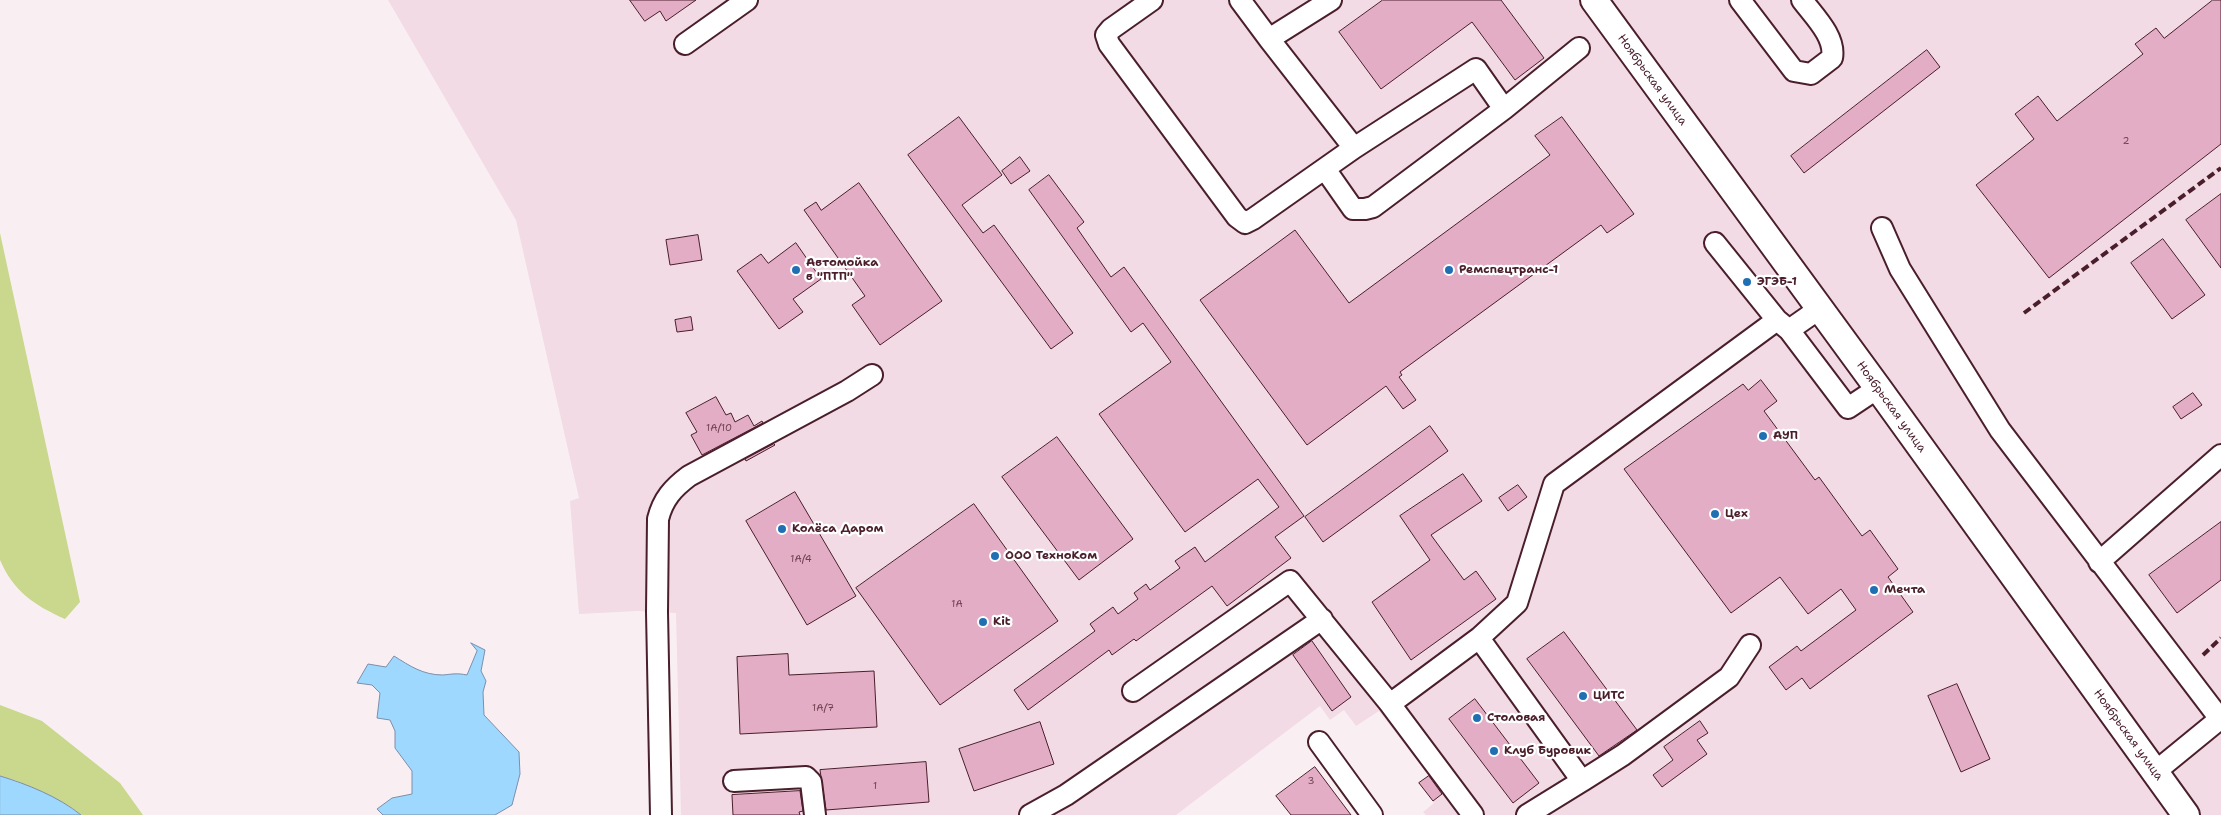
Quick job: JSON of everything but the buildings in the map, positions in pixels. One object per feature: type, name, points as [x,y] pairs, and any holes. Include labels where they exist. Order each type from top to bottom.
[{"type":"main road","name":"Ноябрьская улица","points":[[1594,0],[1878,388],[2186,815]]},
{"type":"street","points":[[1152,0],[1111,29],[1106,35],[1109,44],[1236,218],[1245,223],[1354,148],[1476,70],[1504,109]]},
{"type":"street","points":[[1240,0],[1354,148]]},
{"type":"street","points":[[1269,39],[1331,0]]},
{"type":"street","points":[[1740,0],[1794,71],[1811,74],[1832,58],[1834,49],[1830,39],[1802,0]]},
{"type":"street","points":[[685,44],[735,4]]},
{"type":"street","points":[[1325,169],[1353,209],[1373,207],[1504,109],[1579,48]]},
{"type":"street","points":[[1882,228],[1900,269],[2000,430],[2099,562],[2221,718],[2155,772]]},
{"type":"street","points":[[1714,243],[1783,325],[1848,408],[1878,388]]},
{"type":"street","points":[[1390,704],[1479,638],[1517,603],[1554,484],[1783,325],[1819,309]]},
{"type":"street","points":[[661,815],[657,612],[658,519],[661,506],[672,489],[689,476],[839,396],[872,375]]},
{"type":"street","points":[[2099,562],[2221,455]]},
{"type":"street","points":[[1133,691],[1290,581],[1390,704],[1473,815]]},
{"type":"street","points":[[1030,815],[1066,795],[1322,619]]},
{"type":"street","points":[[1479,638],[1582,781]]},
{"type":"street","points":[[1527,815],[1624,755],[1729,677],[1750,645]]},
{"type":"street","points":[[1319,742],[1372,815]]},
{"type":"street","points":[[734,781],[806,777],[811,782],[815,815]]},
{"type":"shaded area","points":[[388,0],[2221,0],[2221,815],[1426,815],[1423,812],[1434,803],[1418,783],[1428,775],[1379,711],[1356,726],[1344,710],[1330,720],[1320,706],[1176,815],[681,815],[676,613],[638,611],[579,614],[570,501],[579,498],[516,220]]},
{"type":"green space","points":[[0,233],[80,602],[65,619],[26,596],[12,581],[0,560]]},
{"type":"green space","points":[[0,705],[42,721],[120,783],[143,815],[81,815],[72,808],[17,781],[0,776]]},
{"type":"water","points":[[471,643],[485,650],[481,671],[486,681],[483,692],[484,715],[519,752],[520,774],[512,805],[495,815],[383,815],[377,809],[392,798],[412,794],[412,771],[395,748],[395,731],[390,720],[377,718],[380,693],[372,685],[357,683],[368,664],[386,667],[394,656],[423,672],[436,675],[467,675],[477,651]]},
{"type":"water","points":[[0,776],[21,783],[63,802],[81,815],[0,815]]},
{"type":"railway","points":[[2024,313],[2221,168]]},
{"type":"railway","points":[[2203,655],[2221,638]]},
{"type":"place","name":"Автомойка в \"ПТП\"","points":[[796,270]]},
{"type":"place","name":"Ремспецтранс-1","points":[[1449,270]]},
{"type":"place","name":"ЭГЭБ-1","points":[[1747,282]]},
{"type":"place","name":"АУП","points":[[1763,436]]},
{"type":"place","name":"Цех","points":[[1715,514]]},
{"type":"place","name":"Колёса Даром","points":[[782,529]]},
{"type":"place","name":"ООО ТехноКом","points":[[995,556]]},
{"type":"place","name":"Мечта","points":[[1874,590]]},
{"type":"place","name":"Kit","points":[[983,622]]},
{"type":"place","name":"ЦИТС","points":[[1583,696]]},
{"type":"place","name":"Столовая","points":[[1477,718]]},
{"type":"place","name":"Клуб Буровик","points":[[1494,751]]}]
